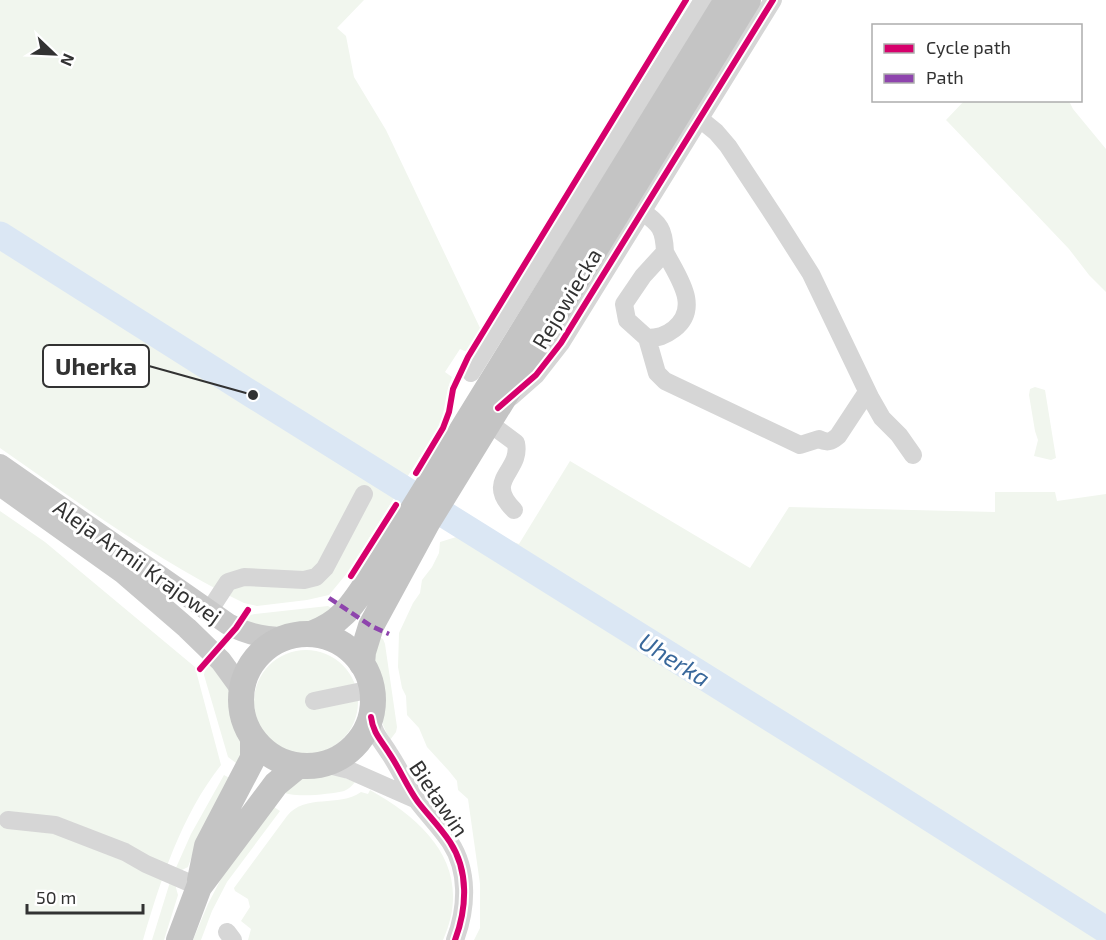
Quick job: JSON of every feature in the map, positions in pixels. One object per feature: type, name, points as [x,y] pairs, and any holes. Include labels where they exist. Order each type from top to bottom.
[{"type":"highway","name":"Rejowiecka","points":[[311,634],[327,628],[347,611],[418,519],[438,487],[587,207],[727,0]]},
{"type":"highway","name":"Rejowiecka","points":[[438,487],[494,415],[748,0]]},
{"type":"highway","name":"Rejowiecka","points":[[362,664],[371,626],[418,519]]},
{"type":"highway","points":[[178,940],[199,886],[207,846],[250,764],[254,749],[253,738],[243,716],[242,692],[248,672],[261,654],[272,645],[285,638],[311,634],[329,638],[345,646],[362,664],[369,676],[372,689],[371,717],[366,730],[354,746],[338,759],[325,764],[298,765],[273,756],[253,738]]},
{"type":"highway","points":[[199,886],[276,784],[298,765]]},
{"type":"main road","name":"Aleja Armii Krajowej","points":[[0,465],[78,530],[122,572],[187,628],[221,661],[242,692]]},
{"type":"main road","name":"Aleja Armii Krajowej","points":[[0,485],[244,632],[271,638],[285,638]]},
{"type":"street","points":[[471,373],[587,207],[703,0]]},
{"type":"street","points":[[514,510],[507,503],[501,489],[501,481],[518,452],[516,444],[494,415],[536,375],[561,344],[773,0]]},
{"type":"street","points":[[700,119],[728,146],[795,248],[811,274],[867,392],[882,418],[899,435],[912,454]]},
{"type":"street","points":[[642,211],[660,226],[664,234],[665,252],[688,303],[686,314],[679,326],[669,334],[647,338]]},
{"type":"street","points":[[665,252],[643,276],[624,304],[627,320],[647,338],[657,374],[665,381],[800,445],[819,439],[826,442],[832,441],[838,436],[867,392]]},
{"type":"street","points":[[209,611],[228,582],[244,577],[304,580],[316,577],[325,568],[364,494]]},
{"type":"street","points":[[314,701],[372,689]]},
{"type":"street","name":"Bieławin","points":[[371,717],[375,732],[417,800],[448,840],[462,869],[463,907],[455,940]]},
{"type":"street","name":"Bieławin","points":[[325,764],[349,770],[417,800]]},
{"type":"street","points":[[8,819],[55,825],[125,852],[146,864],[199,886]]},
{"type":"shaded area","points":[[0,0],[364,0],[337,28],[346,36],[354,77],[386,130],[481,330],[467,352],[460,349],[445,372],[452,377],[439,426],[348,572],[329,595],[257,606],[244,603],[149,550],[0,448]]},
{"type":"shaded area","points":[[963,102],[1070,102],[1106,149],[1106,292],[1069,249],[946,120]]},
{"type":"shaded area","points":[[1035,387],[1045,390],[1056,458],[1051,460],[1034,456],[1038,440],[1029,395],[1030,389]]},
{"type":"shaded area","points":[[570,461],[750,568],[789,507],[995,512],[995,492],[1055,492],[1057,501],[1106,494],[1106,940],[474,940],[480,928],[480,884],[468,799],[458,790],[457,781],[427,747],[419,728],[407,715],[406,696],[398,667],[399,633],[420,593],[422,580],[439,553],[440,542],[479,530],[519,544]]},
{"type":"shaded area","points":[[0,511],[45,542],[195,667],[221,765],[194,805],[183,827],[165,871],[143,940],[0,940]]},
{"type":"shaded area","points":[[328,606],[335,610],[306,627],[273,632],[244,622],[250,615],[255,614]]},
{"type":"shaded area","points":[[376,635],[383,639],[385,644],[397,727],[390,740],[383,725],[381,686],[373,667]]},
{"type":"shaded area","points":[[306,650],[326,654],[343,665],[354,682],[358,702],[354,722],[343,739],[326,750],[306,754],[286,750],[269,739],[258,722],[254,702],[258,682],[269,665],[286,654]]},
{"type":"shaded area","points":[[210,664],[232,697],[233,717],[243,744],[240,766],[228,757],[204,675],[205,669]]},
{"type":"shaded area","points":[[334,774],[355,782],[346,790],[330,793],[293,795],[281,791],[305,777]]},
{"type":"shaded area","points":[[224,775],[233,780],[193,853],[188,867],[180,871],[175,870],[191,834]]},
{"type":"shaded area","points":[[370,790],[411,818],[440,851],[449,870],[453,892],[451,915],[443,940],[248,940],[251,929],[241,921],[250,907],[248,899],[234,888],[287,816],[303,805],[352,797],[361,792],[368,794]]},
{"type":"shaded area","points":[[271,805],[280,811],[227,882],[212,911],[201,940],[193,940],[222,877]]},
{"type":"shaded area","points":[[170,882],[175,884],[178,895],[164,940],[152,940]]},
{"type":"waterway","name":"Uherka","points":[[0,235],[1106,930]]},
{"type":"marked path","points":[[329,598],[371,626],[389,634]]},
{"type":"cycle path","points":[[416,473],[443,428],[449,412],[453,389],[468,357],[686,0]]},
{"type":"cycle path","points":[[498,408],[536,375],[561,343],[773,0]]},
{"type":"cycle path","points":[[351,576],[396,505]]},
{"type":"cycle path","points":[[200,669],[236,628],[248,610]]},
{"type":"cycle path","points":[[371,717],[375,732],[414,796],[456,853],[463,877],[464,903],[455,940]]},
{"type":"place","name":"Uherka","points":[[253,395]]}]
